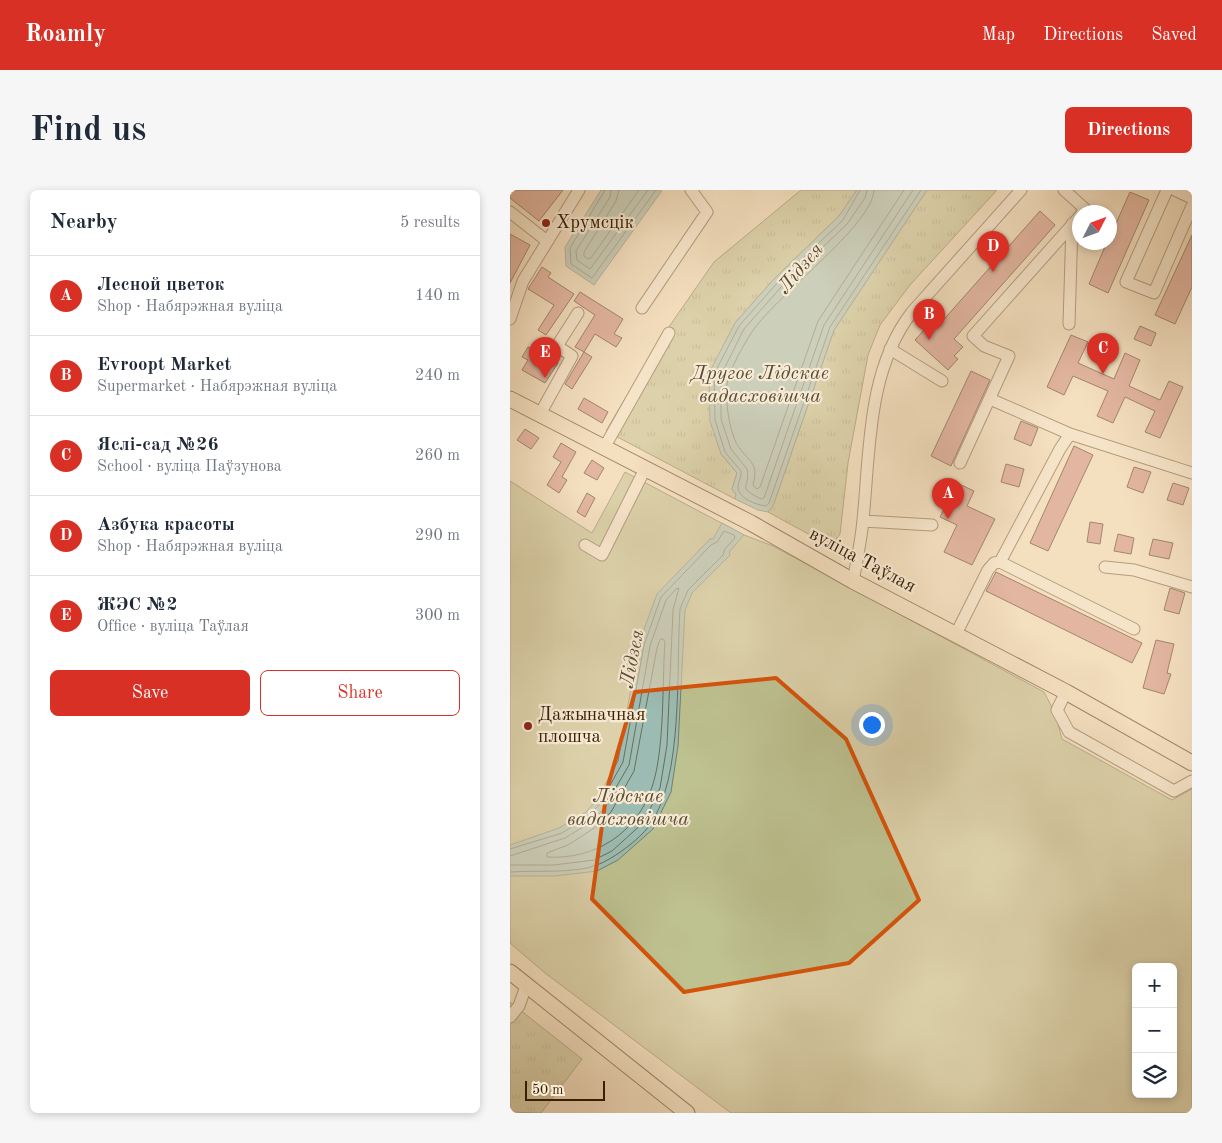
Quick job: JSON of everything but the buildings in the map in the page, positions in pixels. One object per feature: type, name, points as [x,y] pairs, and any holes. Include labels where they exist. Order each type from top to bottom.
[{"type":"main road","name":"вуліца Таўлая","points":[[510,399],[751,523],[854,581],[1066,692],[1192,763]]},
{"type":"main road","points":[[510,972],[678,1110]]},
{"type":"street","points":[[510,318],[523,281],[579,190]]},
{"type":"street","points":[[642,308],[707,212],[691,190]]},
{"type":"street","points":[[854,581],[863,521],[876,397],[890,349],[900,327],[912,312],[1021,190]]},
{"type":"street","points":[[1064,190],[1081,205]]},
{"type":"street","points":[[1167,190],[1126,282],[1154,293],[1192,206]]},
{"type":"street","points":[[1175,190],[1192,198]]},
{"type":"street","points":[[510,212],[547,241]]},
{"type":"street","points":[[960,463],[1009,356],[984,346],[973,336],[1072,225]]},
{"type":"street","points":[[1069,324],[1074,250]]},
{"type":"street","points":[[540,414],[572,356],[557,346],[578,313]]},
{"type":"street","points":[[604,448],[669,333]]},
{"type":"street","points":[[890,349],[942,381]]},
{"type":"street","points":[[990,399],[1070,434],[1192,473]]},
{"type":"street","points":[[1000,562],[1060,449],[1070,434]]},
{"type":"street","points":[[585,545],[602,555],[645,470]]},
{"type":"street","points":[[863,521],[932,525]]},
{"type":"street","points":[[956,634],[988,570],[994,563],[1000,562],[1134,629]]},
{"type":"street","points":[[1104,567],[1134,570],[1192,587]]},
{"type":"street","points":[[1066,692],[1058,710],[1070,732],[1174,791],[1192,781]]},
{"type":"street","points":[[510,1017],[519,1006],[526,986]]},
{"type":"highlighted area","points":[[776,678],[846,739],[919,900],[849,963],[684,992],[592,899],[607,789],[635,692]]},
{"type":"green space","points":[[801,190],[857,190],[839,216],[774,279],[735,323],[721,454],[737,473],[732,489],[736,494],[735,499],[606,431],[659,341],[714,262]]},
{"type":"green space","points":[[927,190],[997,190],[910,285],[880,325],[868,355],[848,463],[840,534],[834,542],[823,542],[768,512],[773,506],[834,330]]},
{"type":"green space","points":[[625,472],[744,535],[773,546],[1044,692],[1055,713],[1062,739],[1172,800],[1192,789],[1192,1113],[731,1113],[545,973],[510,943],[510,481],[592,533]]},
{"type":"green space","points":[[510,1002],[582,1059],[541,1113],[510,1112]]},
{"type":"water","points":[[601,190],[661,190],[661,192],[594,285],[566,266],[565,247]]},
{"type":"water","name":"Другое Лідскае вадасховішча","points":[[857,190],[927,190],[834,330],[773,506],[768,512],[758,510],[735,499],[736,494],[732,489],[737,473],[721,454],[710,421],[709,373],[735,323],[774,279],[839,216]]},
{"type":"water","name":"Лідскае вадасховішча","points":[[722,523],[744,535],[729,552],[730,555],[692,593],[685,610],[678,746],[671,792],[653,829],[618,860],[597,871],[555,876],[510,876],[510,845],[559,828],[586,812],[595,802],[618,761],[639,643],[657,594],[710,539],[713,539]]},
{"type":"place","name":"Хрумсцік","points":[[546,223]]},
{"type":"place","name":"Азбука красоты","points":[[993,272]]},
{"type":"place","name":"Evroopt Market","points":[[929,340]]},
{"type":"place","name":"Яслі-сад №26","points":[[1103,374]]},
{"type":"place","name":"ЖЭС №2","points":[[545,378]]},
{"type":"place","name":"Лесной цветок","points":[[948,519]]},
{"type":"place","name":"Дажыначная плошча","points":[[528,726]]},
{"type":"water label","name":"Лідзея","points":[[801,269]]},
{"type":"water label","name":"Лідзея","points":[[633,659]]}]
